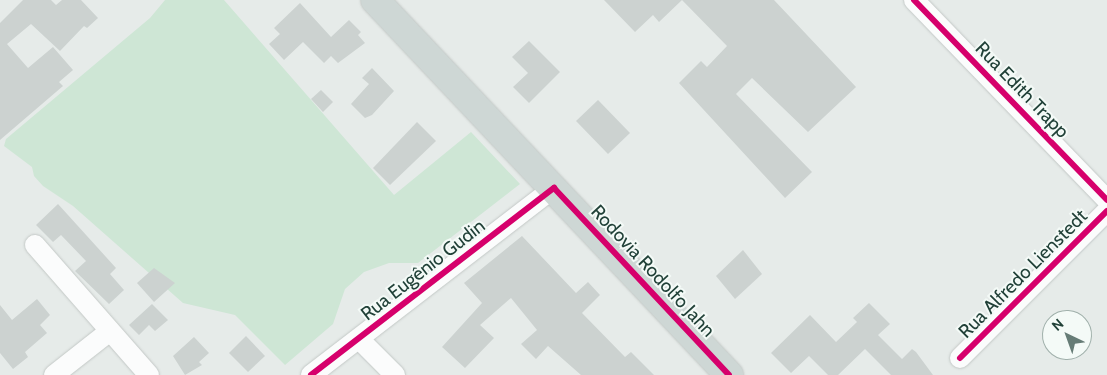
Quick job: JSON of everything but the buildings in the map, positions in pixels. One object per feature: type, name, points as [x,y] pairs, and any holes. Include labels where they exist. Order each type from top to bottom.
[{"type":"main road","name":"Rodovia Rodolfo Jahn","points":[[375,0],[729,375]]},
{"type":"street","name":"Rua Edith Trapp","points":[[926,4],[1107,200]]},
{"type":"street","name":"Rua Eugênio Gudin","points":[[311,375],[554,188]]},
{"type":"street","name":"Rua Alfredo Lienstedt","points":[[960,358],[1107,211]]},
{"type":"street","points":[[35,246],[148,375]]},
{"type":"street","points":[[54,375],[110,331]]},
{"type":"street","points":[[359,338],[395,375]]},
{"type":"green space","points":[[165,0],[224,0],[394,195],[471,132],[520,184],[418,263],[389,263],[364,272],[345,289],[333,324],[285,365],[235,315],[183,303],[73,206],[43,186],[34,176],[32,167],[4,146],[6,139],[150,18]]},
{"type":"cycle path","points":[[914,0],[1107,200]]},
{"type":"cycle path","points":[[311,375],[554,188],[729,375]]},
{"type":"cycle path","points":[[960,358],[1107,211]]}]
